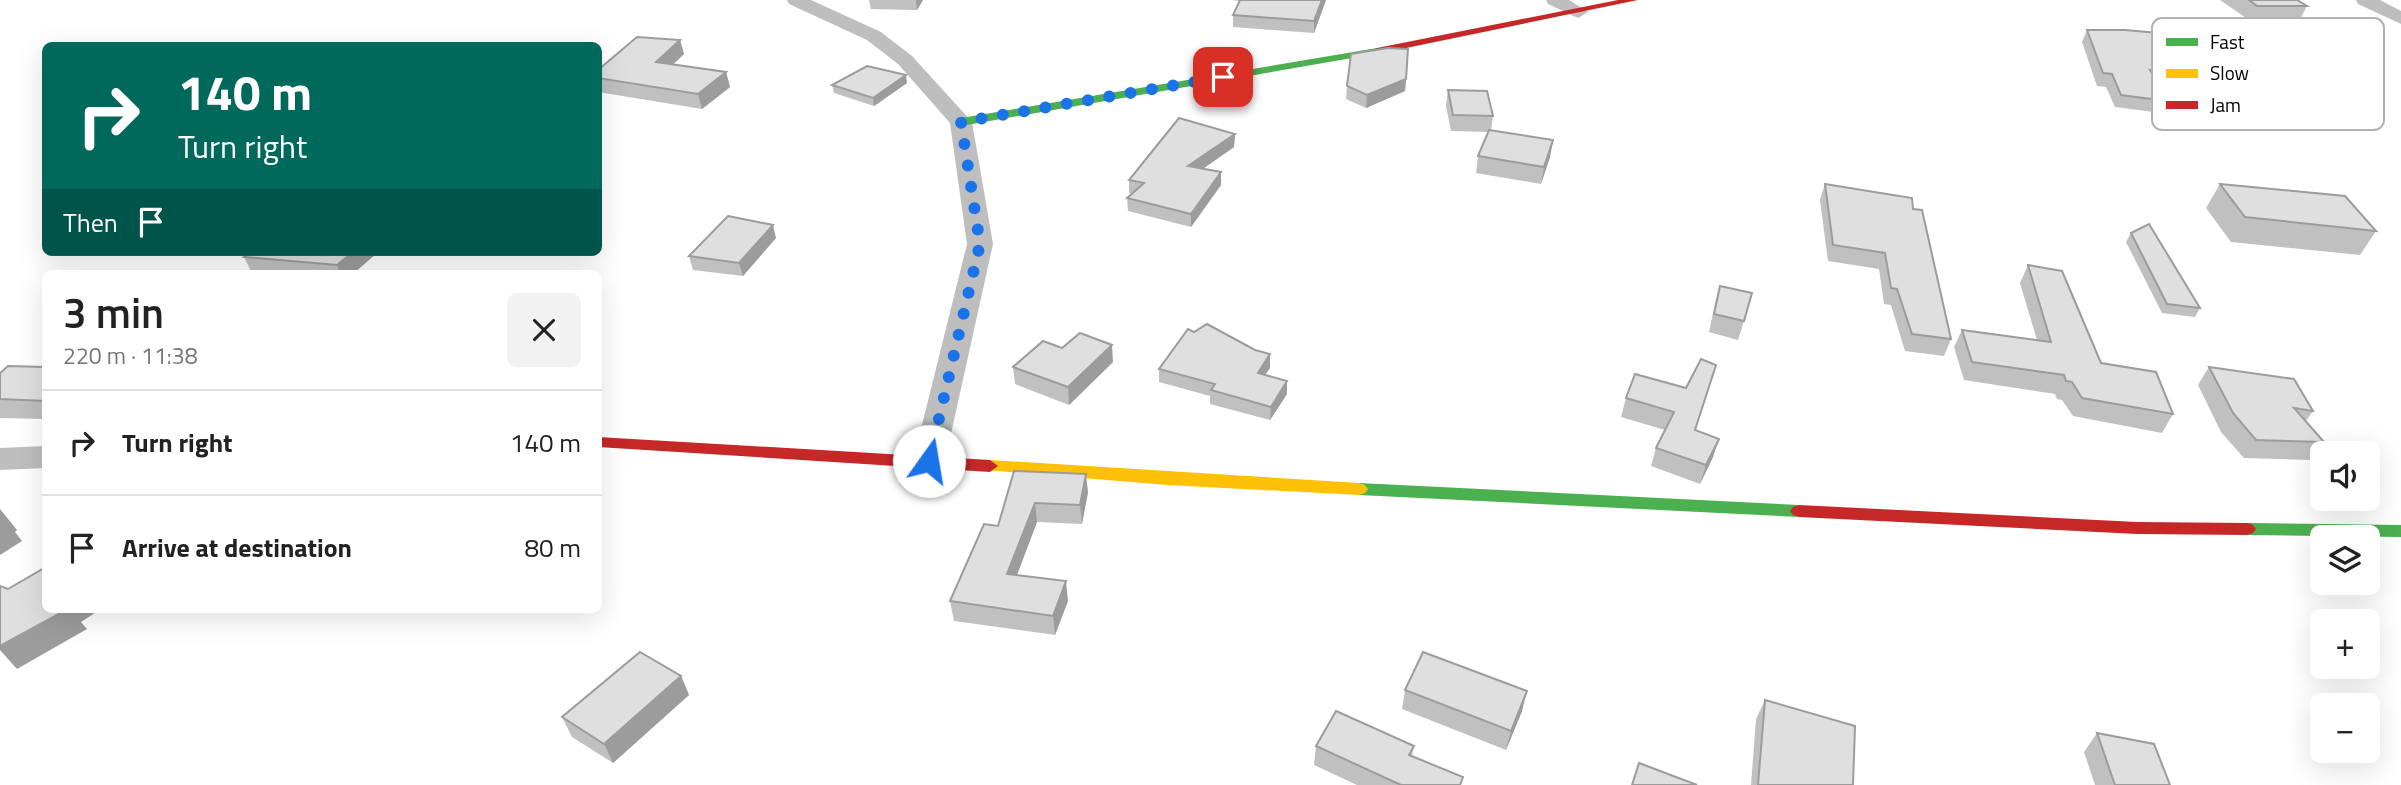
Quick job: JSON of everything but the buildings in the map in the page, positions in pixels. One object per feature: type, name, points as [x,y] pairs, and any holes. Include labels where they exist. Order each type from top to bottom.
[{"type":"street","points":[[796,0],[874,36],[905,60],[961,122],[980,244],[929,461]]},
{"type":"street","points":[[1555,0],[1578,12]]},
{"type":"street","points":[[961,122],[1424,43],[1633,0]]},
{"type":"street","points":[[2365,0],[2401,18]]},
{"type":"street","points":[[602,442],[929,461],[1167,479],[2137,528],[2401,531]]},
{"type":"street","points":[[0,459],[42,457]]},
{"type":"traffic: fast","points":[[961,122],[1377,51]]},
{"type":"traffic: fast","points":[[1359,489],[1799,511]]},
{"type":"traffic: fast","points":[[2247,529],[2401,531]]},
{"type":"traffic: slow","points":[[990,466],[1359,489]]},
{"type":"traffic: jam","points":[[1377,51],[1633,0]]},
{"type":"traffic: jam","points":[[602,442],[990,466]]},
{"type":"traffic: jam","points":[[1799,511],[2137,528],[2247,529]]},
{"type":"route","points":[[929,461],[980,244],[961,122],[1223,77]]}]
